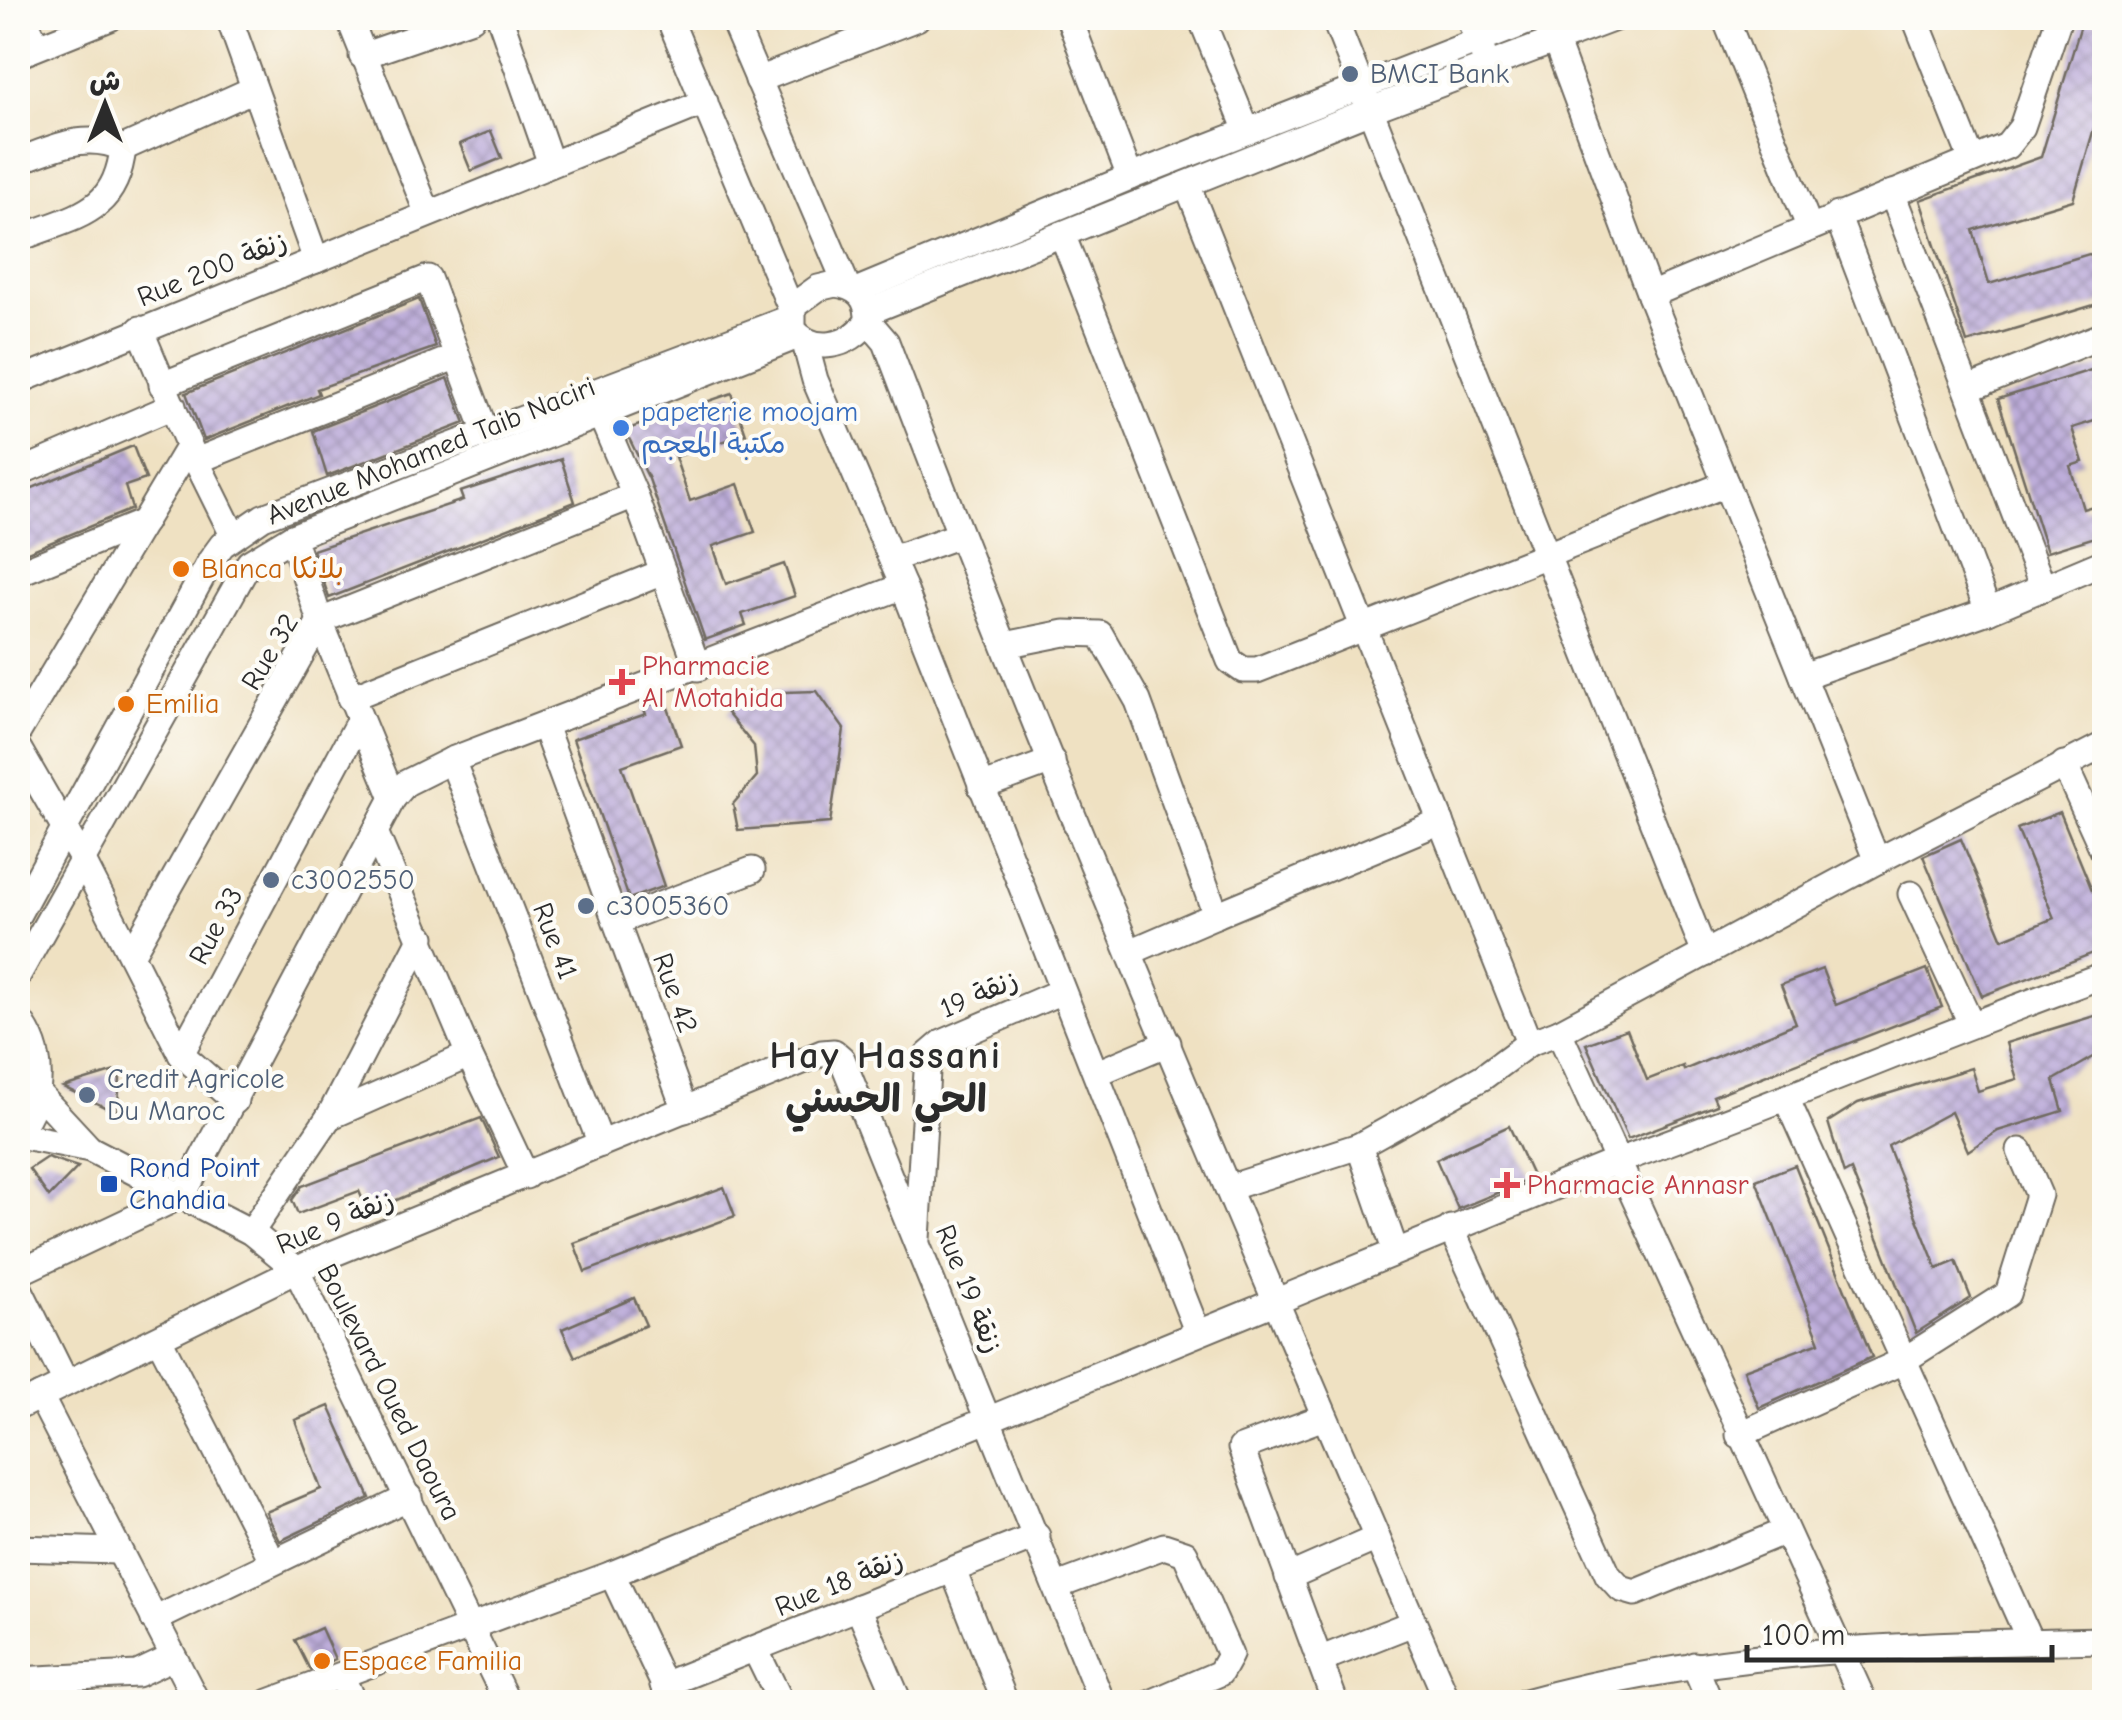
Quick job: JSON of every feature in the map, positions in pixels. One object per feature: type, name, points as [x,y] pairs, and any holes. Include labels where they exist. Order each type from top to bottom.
[{"type":"street","points":[[24,18],[27,51],[110,18]]},
{"type":"street","points":[[228,18],[316,260]]},
{"type":"street","points":[[349,18],[428,214]]},
{"type":"street","points":[[362,56],[472,18]]},
{"type":"street","points":[[500,18],[551,164]]},
{"type":"street","points":[[669,18],[903,586],[1197,1331]]},
{"type":"street","points":[[732,18],[860,302],[886,342],[960,535],[1168,1044],[1448,1702]]},
{"type":"street","points":[[1069,18],[1130,177]]},
{"type":"street","points":[[1201,18],[1247,131]]},
{"type":"street","points":[[1334,18],[1369,97],[1705,954]]},
{"type":"street","points":[[796,327],[801,297],[818,288],[860,302],[1062,234],[1187,184],[1369,97],[1474,29],[1537,18]]},
{"type":"street","points":[[796,327],[819,347],[838,343],[860,302],[1130,177],[1247,131],[1487,65],[1615,18]]},
{"type":"street","points":[[1725,18],[1810,226]]},
{"type":"street","points":[[1915,18],[1972,160]]},
{"type":"street","points":[[1650,295],[2007,146],[2022,127],[2059,18]]},
{"type":"street","points":[[758,80],[902,20]]},
{"type":"street","points":[[1474,29],[1487,65]]},
{"type":"street","points":[[1555,40],[1650,295],[1877,861]]},
{"type":"street","points":[[18,161],[80,139],[107,141],[123,148],[254,89]]},
{"type":"street","name":"Rue 200 زنقة","points":[[18,380],[705,102]]},
{"type":"street","points":[[18,239],[100,205],[116,186],[123,148]]},
{"type":"street","points":[[1187,184],[1529,1043]]},
{"type":"street","points":[[1892,193],[2043,588]]},
{"type":"street","points":[[1838,215],[1988,611]]},
{"type":"street","points":[[1062,234],[1230,661],[1243,670],[1257,670],[1726,484]]},
{"type":"street","points":[[18,473],[167,396],[428,278],[486,433]]},
{"type":"street","name":"Avenue Mohamed Taib Naciri","points":[[18,975],[238,577],[264,551],[596,404],[796,327]]},
{"type":"street","points":[[140,330],[192,454],[233,535]]},
{"type":"street","points":[[1968,389],[2104,335]]},
{"type":"street","points":[[18,732],[144,522],[192,454],[455,357]]},
{"type":"street","points":[[596,404],[635,495],[698,668]]},
{"type":"street","name":"Avenue Mohamed Taib Naciri","points":[[18,914],[211,560],[233,535],[263,517],[486,433],[596,404]]},
{"type":"street","name":"Rue 32","points":[[132,954],[320,621],[635,495]]},
{"type":"street","points":[[18,573],[144,522]]},
{"type":"street","points":[[892,560],[960,535]]},
{"type":"street","points":[[292,538],[320,621],[393,798]]},
{"type":"street","points":[[1803,676],[1988,611],[2104,562]]},
{"type":"street","points":[[355,709],[662,572]]},
{"type":"street","points":[[18,1272],[183,1195],[393,798],[406,783],[452,760],[544,728],[903,586]]},
{"type":"street","points":[[1005,645],[1066,633],[1100,634],[1138,701],[1216,915]]},
{"type":"street","name":"Rue 33","points":[[181,1054],[355,709]]},
{"type":"street","name":"Rue 42","points":[[544,728],[618,921],[684,1110]]},
{"type":"street","points":[[1228,1188],[1359,1146],[1484,1077],[1529,1043],[1559,1032],[1877,861],[2104,746]]},
{"type":"street","points":[[18,748],[82,859],[181,1054],[235,1101]]},
{"type":"street","name":"Rue 41","points":[[452,760],[602,1144]]},
{"type":"street","points":[[982,788],[1052,761]]},
{"type":"street","points":[[2064,764],[2104,852]]},
{"type":"street","points":[[1130,952],[1441,820]]},
{"type":"street","points":[[376,834],[468,1055],[526,1176]]},
{"type":"street","points":[[618,921],[752,870]]},
{"type":"street","points":[[1911,894],[1971,1024]]},
{"type":"street","points":[[250,1232],[328,1117],[422,937]]},
{"type":"street","points":[[269,1702],[612,1574],[1396,1250],[2104,975]]},
{"type":"street","name":"19 زنقة","points":[[916,1240],[928,1055],[942,1043],[1062,992]]},
{"type":"street","points":[[18,1018],[33,1043],[39,1067],[38,1093],[18,1133]]},
{"type":"street","points":[[1559,1032],[1739,1436],[1864,1702]]},
{"type":"street","points":[[1096,1074],[1168,1044]]},
{"type":"street","name":"Rue 19 زنقة","points":[[684,1110],[822,1052],[838,1054],[1102,1702]]},
{"type":"street","points":[[328,1117],[468,1055]]},
{"type":"street","name":"Boulevard Oued Daoura","points":[[38,1093],[90,1149]]},
{"type":"street","points":[[1787,1100],[1901,1362],[2030,1641]]},
{"type":"street","name":"Rue 9 زنقة","points":[[28,1401],[296,1269],[684,1110]]},
{"type":"street","name":"Boulevard Oued Daoura","points":[[18,1133],[90,1149],[250,1232],[296,1269],[507,1702]]},
{"type":"street","points":[[1359,1146],[1396,1250]]},
{"type":"street","points":[[1739,1436],[1901,1362],[2003,1299],[2013,1288],[2040,1195],[2020,1151]]},
{"type":"street","points":[[1451,1228],[1608,1575],[1622,1589],[1635,1593],[1783,1532]]},
{"type":"street","points":[[18,1286],[66,1383]]},
{"type":"street","points":[[159,1338],[272,1560]]},
{"type":"street","points":[[28,1401],[116,1551],[197,1702]]},
{"type":"street","points":[[1324,1417],[1240,1448],[1335,1702]]},
{"type":"street","points":[[154,1620],[409,1497]]},
{"type":"street","name":"Rue 18 زنقة","points":[[667,1694],[755,1648],[1037,1536]]},
{"type":"street","points":[[1288,1577],[1376,1538]]},
{"type":"street","points":[[1057,1586],[1164,1546],[1185,1553],[1230,1655],[1220,1673],[1154,1702]]},
{"type":"street","points":[[18,1548],[116,1551]]},
{"type":"street","points":[[953,1570],[1004,1702]]},
{"type":"street","points":[[612,1574],[667,1694]]},
{"type":"street","points":[[858,1607],[899,1702]]},
{"type":"street","points":[[1319,1660],[1413,1622]]},
{"type":"street","points":[[1525,1702],[1694,1666],[1840,1649],[2104,1640]]},
{"type":"street","points":[[755,1648],[781,1702]]},
{"type":"street","points":[[18,1680],[138,1674],[173,1657]]},
{"type":"street","points":[[1694,1666],[1710,1702]]},
{"type":"street","points":[[342,1677],[353,1702]]},
{"type":"building","points":[[2083,18],[2104,24],[2104,94],[2073,200],[1973,230],[1989,284],[2089,254],[2104,259],[2104,302],[1967,343],[1920,200],[2041,157]]},
{"type":"building","points":[[491,131],[502,158],[471,171],[460,144]]},
{"type":"building","points":[[419,299],[436,347],[317,389],[319,394],[204,440],[186,393]]},
{"type":"building","points":[[2104,366],[2104,418],[2072,428],[2083,462],[2070,466],[2083,509],[2093,506],[2102,535],[2047,552],[1998,399]]},
{"type":"building","points":[[448,378],[465,423],[327,476],[313,431]]},
{"type":"building","points":[[732,393],[746,434],[675,457],[690,501],[738,484],[755,532],[713,546],[726,584],[784,564],[795,596],[742,614],[746,625],[705,640],[649,479],[625,430]]},
{"type":"building","points":[[133,446],[146,479],[125,486],[132,509],[18,556],[18,494]]},
{"type":"building","points":[[561,459],[575,502],[329,598],[313,550],[463,500],[460,492]]},
{"type":"building","points":[[817,691],[844,729],[830,823],[738,830],[733,804],[757,776],[754,746],[727,713],[747,693]]},
{"type":"building","points":[[665,699],[681,745],[622,766],[664,886],[629,899],[573,739],[646,714],[643,707]]},
{"type":"building","points":[[2060,812],[2092,890],[2104,887],[2104,949],[1982,996],[1923,856],[1961,839],[2003,939],[2054,918],[2017,829]]},
{"type":"building","points":[[1822,969],[1836,1005],[1927,969],[1942,1007],[1713,1096],[1717,1105],[1628,1139],[1586,1044],[1627,1029],[1647,1080],[1683,1066],[1684,1070],[1796,1023],[1781,985]]},
{"type":"building","points":[[2104,1013],[2104,1051],[2054,1080],[2063,1111],[1998,1131],[1968,1151],[1951,1112],[1888,1146],[1937,1269],[1956,1261],[1971,1298],[1916,1333],[1851,1170],[1844,1174],[1828,1122],[1858,1103],[1971,1068],[1978,1091],[2017,1079],[2006,1043]]},
{"type":"building","points":[[115,1071],[120,1079],[117,1113],[63,1087]]},
{"type":"building","points":[[481,1118],[499,1157],[368,1212],[359,1191],[298,1214],[292,1200],[302,1186]]},
{"type":"building","points":[[1509,1126],[1533,1178],[1458,1209],[1436,1159]]},
{"type":"building","points":[[47,1157],[78,1167],[49,1197],[29,1169]]},
{"type":"building","points":[[1795,1165],[1872,1357],[1759,1408],[1744,1370],[1820,1342],[1756,1180]]},
{"type":"building","points":[[724,1187],[735,1216],[585,1272],[574,1243]]},
{"type":"building","points":[[634,1298],[646,1325],[575,1357],[562,1329]]},
{"type":"building","points":[[329,1406],[370,1498],[280,1541],[266,1512],[321,1489],[295,1420]]},
{"type":"building","points":[[321,1628],[335,1659],[310,1670],[295,1640]]},
{"type":"place","name":"BMCI Bank","points":[[1350,74]]},
{"type":"place","name":"papeterie moojam مكتبة المعجم","points":[[621,428]]},
{"type":"place","name":"Blanca بلانكا","points":[[181,569]]},
{"type":"place","name":"Pharmacie Al Motahida","points":[[622,682]]},
{"type":"place","name":"Emilia","points":[[126,704]]},
{"type":"place","name":"c3002550","points":[[271,880]]},
{"type":"place","name":"c3005360","points":[[586,906]]},
{"type":"place","name":"Credit Agricole Du Maroc","points":[[87,1095]]},
{"type":"place","name":"Rond Point Chahdia","points":[[109,1184]]},
{"type":"place","name":"Pharmacie Annasr","points":[[1507,1185]]},
{"type":"place","name":"Espace Familia","points":[[322,1661]]},
{"type":"district","name":"Hay Hassani الحي الحسني","points":[[886,1078]]}]
